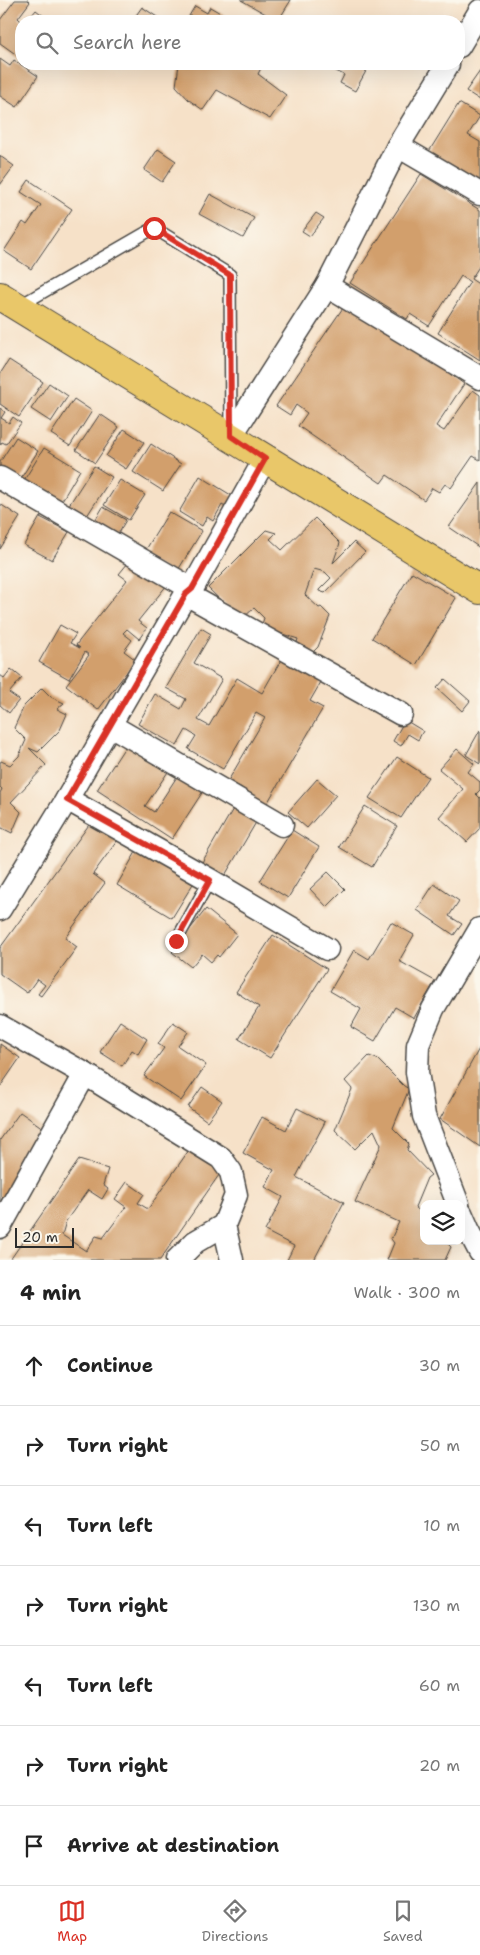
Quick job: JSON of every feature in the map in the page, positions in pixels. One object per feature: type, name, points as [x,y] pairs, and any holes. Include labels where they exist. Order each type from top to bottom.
[{"type":"main road","points":[[6,304],[231,436],[265,459],[480,590]]},
{"type":"street","points":[[465,36],[480,11]]},
{"type":"street","points":[[231,436],[328,286],[398,146],[444,70]]},
{"type":"street","points":[[398,146],[480,194]]},
{"type":"street","points":[[328,286],[480,378]]},
{"type":"street","points":[[0,909],[67,800],[265,459]]},
{"type":"street","points":[[0,478],[189,592],[401,714]]},
{"type":"street","points":[[110,725],[282,825]]},
{"type":"street","points":[[67,800],[210,880],[327,949]]},
{"type":"street","points":[[456,1200],[424,1116],[417,1072],[418,1045],[433,1009],[480,929]]},
{"type":"street","points":[[0,1026],[85,1074],[221,1158],[232,1172],[236,1195],[224,1225],[232,1260]]},
{"type":"street","points":[[0,1228],[85,1074]]},
{"type":"street","points":[[465,1222],[480,1252]]},
{"type":"street","points":[[176,1260],[195,1242],[224,1225]]},
{"type":"lane","points":[[6,304],[154,228],[230,275],[231,436]]},
{"type":"lane","points":[[176,941],[210,880]]},
{"type":"building","points":[[15,0],[28,0],[30,2],[20,15],[15,15],[15,54],[0,43],[0,20]]},
{"type":"building","points":[[241,0],[291,0],[282,15],[267,15]]},
{"type":"building","points":[[195,6],[207,13],[210,7],[224,15],[190,15]]},
{"type":"building","points":[[142,7],[154,15],[136,15]]},
{"type":"building","points":[[36,10],[42,15],[32,15]]},
{"type":"building","points":[[0,59],[10,66],[14,60],[15,70],[29,70],[38,76],[17,107],[0,96]]},
{"type":"building","points":[[178,70],[260,70],[258,74],[286,95],[270,119],[217,90],[203,110],[189,100],[176,86]]},
{"type":"building","points":[[334,70],[367,70],[355,91],[340,83],[344,75]]},
{"type":"building","points":[[480,71],[480,100],[466,91]]},
{"type":"building","points":[[459,103],[480,116],[468,135],[480,142],[480,185],[428,153]]},
{"type":"building","points":[[158,149],[176,161],[162,182],[144,170]]},
{"type":"building","points":[[0,156],[14,166],[0,185]]},
{"type":"building","points":[[421,174],[480,210],[480,265],[471,279],[480,285],[480,360],[438,333],[470,282],[461,276],[429,326],[410,314],[407,319],[350,283]]},
{"type":"building","points":[[29,180],[72,209],[31,269],[4,251],[23,222],[27,225],[41,205],[21,192]]},
{"type":"building","points":[[210,194],[254,218],[243,238],[199,214]]},
{"type":"building","points":[[316,213],[324,218],[310,236],[302,231]]},
{"type":"building","points":[[349,299],[452,370],[450,374],[464,384],[436,426],[444,431],[473,390],[480,395],[480,460],[473,456],[451,488],[445,484],[439,492],[432,488],[424,500],[387,475],[381,483],[298,426],[307,413],[296,405],[290,415],[276,406]]},
{"type":"building","points":[[9,360],[43,382],[19,417],[0,404],[0,374]]},
{"type":"building","points":[[49,383],[68,396],[51,422],[31,409]]},
{"type":"building","points":[[74,399],[92,411],[70,446],[51,434]]},
{"type":"building","points":[[0,408],[5,412],[1,418],[9,423],[13,417],[21,423],[6,444],[2,442],[0,445]]},
{"type":"building","points":[[100,414],[119,427],[95,463],[76,450]]},
{"type":"building","points":[[124,429],[144,442],[126,469],[106,456]]},
{"type":"building","points":[[16,437],[38,451],[16,486],[0,476],[0,462]]},
{"type":"building","points":[[151,444],[181,464],[163,491],[133,472]]},
{"type":"building","points":[[44,448],[80,470],[58,507],[21,485]]},
{"type":"building","points":[[94,466],[112,477],[83,522],[65,511]]},
{"type":"building","points":[[200,476],[239,500],[232,511],[222,505],[213,521],[207,517],[202,526],[179,512]]},
{"type":"building","points":[[120,480],[145,495],[129,520],[104,505]]},
{"type":"building","points":[[480,483],[480,548],[449,527]]},
{"type":"building","points":[[0,504],[20,517],[0,549]]},
{"type":"building","points":[[103,507],[126,520],[113,542],[90,529]]},
{"type":"building","points":[[169,512],[202,531],[175,575],[142,556]]},
{"type":"building","points":[[40,517],[69,532],[52,560],[24,545]]},
{"type":"building","points":[[315,518],[340,543],[333,563],[354,542],[365,552],[325,593],[319,590],[331,578],[325,572],[314,569],[305,595],[330,616],[318,647],[311,654],[295,649],[298,639],[261,627],[264,618],[254,608],[241,620],[208,588],[266,530],[276,533],[270,539],[282,550]]},
{"type":"building","points":[[132,558],[167,585],[138,621],[147,628],[139,639],[127,629],[123,633],[132,640],[124,651],[136,660],[98,710],[66,685],[89,655],[85,652],[69,679],[39,662],[60,625],[76,634],[70,643],[80,648],[76,645],[127,580],[119,574]]},
{"type":"building","points":[[412,572],[456,598],[416,665],[372,638]]},
{"type":"building","points":[[201,628],[211,634],[194,663],[222,679],[198,720],[209,726],[237,678],[262,693],[285,653],[325,675],[310,701],[323,708],[224,877],[201,864],[237,802],[235,800],[242,788],[228,781],[265,718],[256,713],[223,769],[188,749],[196,736],[186,730],[177,746],[138,724],[155,694],[181,709],[186,699],[166,688]]},
{"type":"building","points":[[11,669],[22,678],[9,693],[19,700],[9,713],[0,705],[0,675],[4,678]]},
{"type":"building","points":[[445,679],[470,701],[462,711],[437,688]]},
{"type":"building","points":[[42,688],[51,697],[64,703],[57,709],[67,714],[60,730],[38,752],[29,748],[46,765],[11,802],[21,812],[12,833],[0,827],[0,793],[2,789],[0,787],[0,763],[1,761],[10,765],[19,756],[26,740],[14,728],[24,706]]},
{"type":"building","points":[[405,720],[423,731],[418,740],[408,734],[401,746],[393,741]]},
{"type":"building","points":[[480,730],[480,764],[466,755]]},
{"type":"building","points":[[134,733],[176,760],[145,806],[154,812],[186,763],[211,779],[172,839],[97,790]]},
{"type":"building","points":[[457,749],[474,764],[468,772],[480,782],[480,790],[476,794],[480,798],[480,828],[467,842],[439,817],[463,789],[439,769]]},
{"type":"building","points":[[397,757],[428,777],[401,818],[369,798]]},
{"type":"building","points":[[317,779],[336,795],[307,828],[288,812]]},
{"type":"building","points":[[365,806],[397,826],[372,867],[339,847]]},
{"type":"building","points":[[91,822],[117,841],[93,874],[105,883],[65,938],[77,947],[41,996],[38,994],[45,985],[37,979],[27,993],[0,974],[0,948]]},
{"type":"building","points":[[292,830],[319,847],[288,898],[260,881]]},
{"type":"building","points":[[143,840],[199,874],[172,918],[117,885]]},
{"type":"building","points":[[328,872],[345,889],[327,907],[310,889]]},
{"type":"building","points":[[434,884],[459,901],[449,916],[462,924],[454,935],[417,910]]},
{"type":"building","points":[[206,909],[237,934],[219,957],[217,955],[211,962],[202,954],[191,967],[172,952]]},
{"type":"building","points":[[391,922],[414,935],[399,961],[435,981],[414,1018],[395,1007],[375,1041],[351,1027],[361,1009],[330,991],[354,950],[369,959]]},
{"type":"building","points":[[273,935],[327,969],[270,1058],[239,1039],[259,1007],[236,992]]},
{"type":"building","points":[[120,1021],[147,1039],[138,1054],[132,1050],[122,1066],[100,1052]]},
{"type":"building","points":[[173,1022],[188,1032],[178,1046],[206,1065],[181,1101],[144,1076],[164,1048],[158,1044]]},
{"type":"building","points":[[0,1044],[20,1058],[0,1087]]},
{"type":"building","points":[[480,1047],[480,1147],[440,1119]]},
{"type":"building","points":[[369,1056],[377,1059],[409,1089],[393,1128],[409,1144],[407,1150],[431,1175],[427,1178],[415,1207],[420,1211],[420,1245],[449,1245],[451,1247],[445,1260],[387,1260],[394,1243],[391,1239],[399,1222],[355,1202],[381,1145],[374,1130],[355,1149],[335,1130],[352,1089],[345,1081]]},
{"type":"building","points":[[202,1087],[222,1101],[207,1121],[188,1107]]},
{"type":"building","points":[[297,1108],[325,1122],[296,1177],[344,1202],[314,1260],[287,1260],[294,1246],[265,1231],[283,1197],[265,1187],[274,1170],[243,1153],[262,1117],[286,1130]]},
{"type":"building","points":[[20,1112],[56,1137],[0,1218],[0,1140]]},
{"type":"building","points":[[196,1140],[228,1162],[160,1260],[10,1260],[79,1160],[108,1169],[103,1185],[108,1189],[102,1199],[88,1190],[66,1221],[62,1235],[86,1251],[96,1236],[103,1238],[126,1207],[115,1199],[127,1182],[144,1194],[138,1203],[148,1209]]},
{"type":"route","points":[[154,228],[230,275],[231,436],[265,459],[192,589],[186,594],[67,800],[210,880],[176,941]]}]
